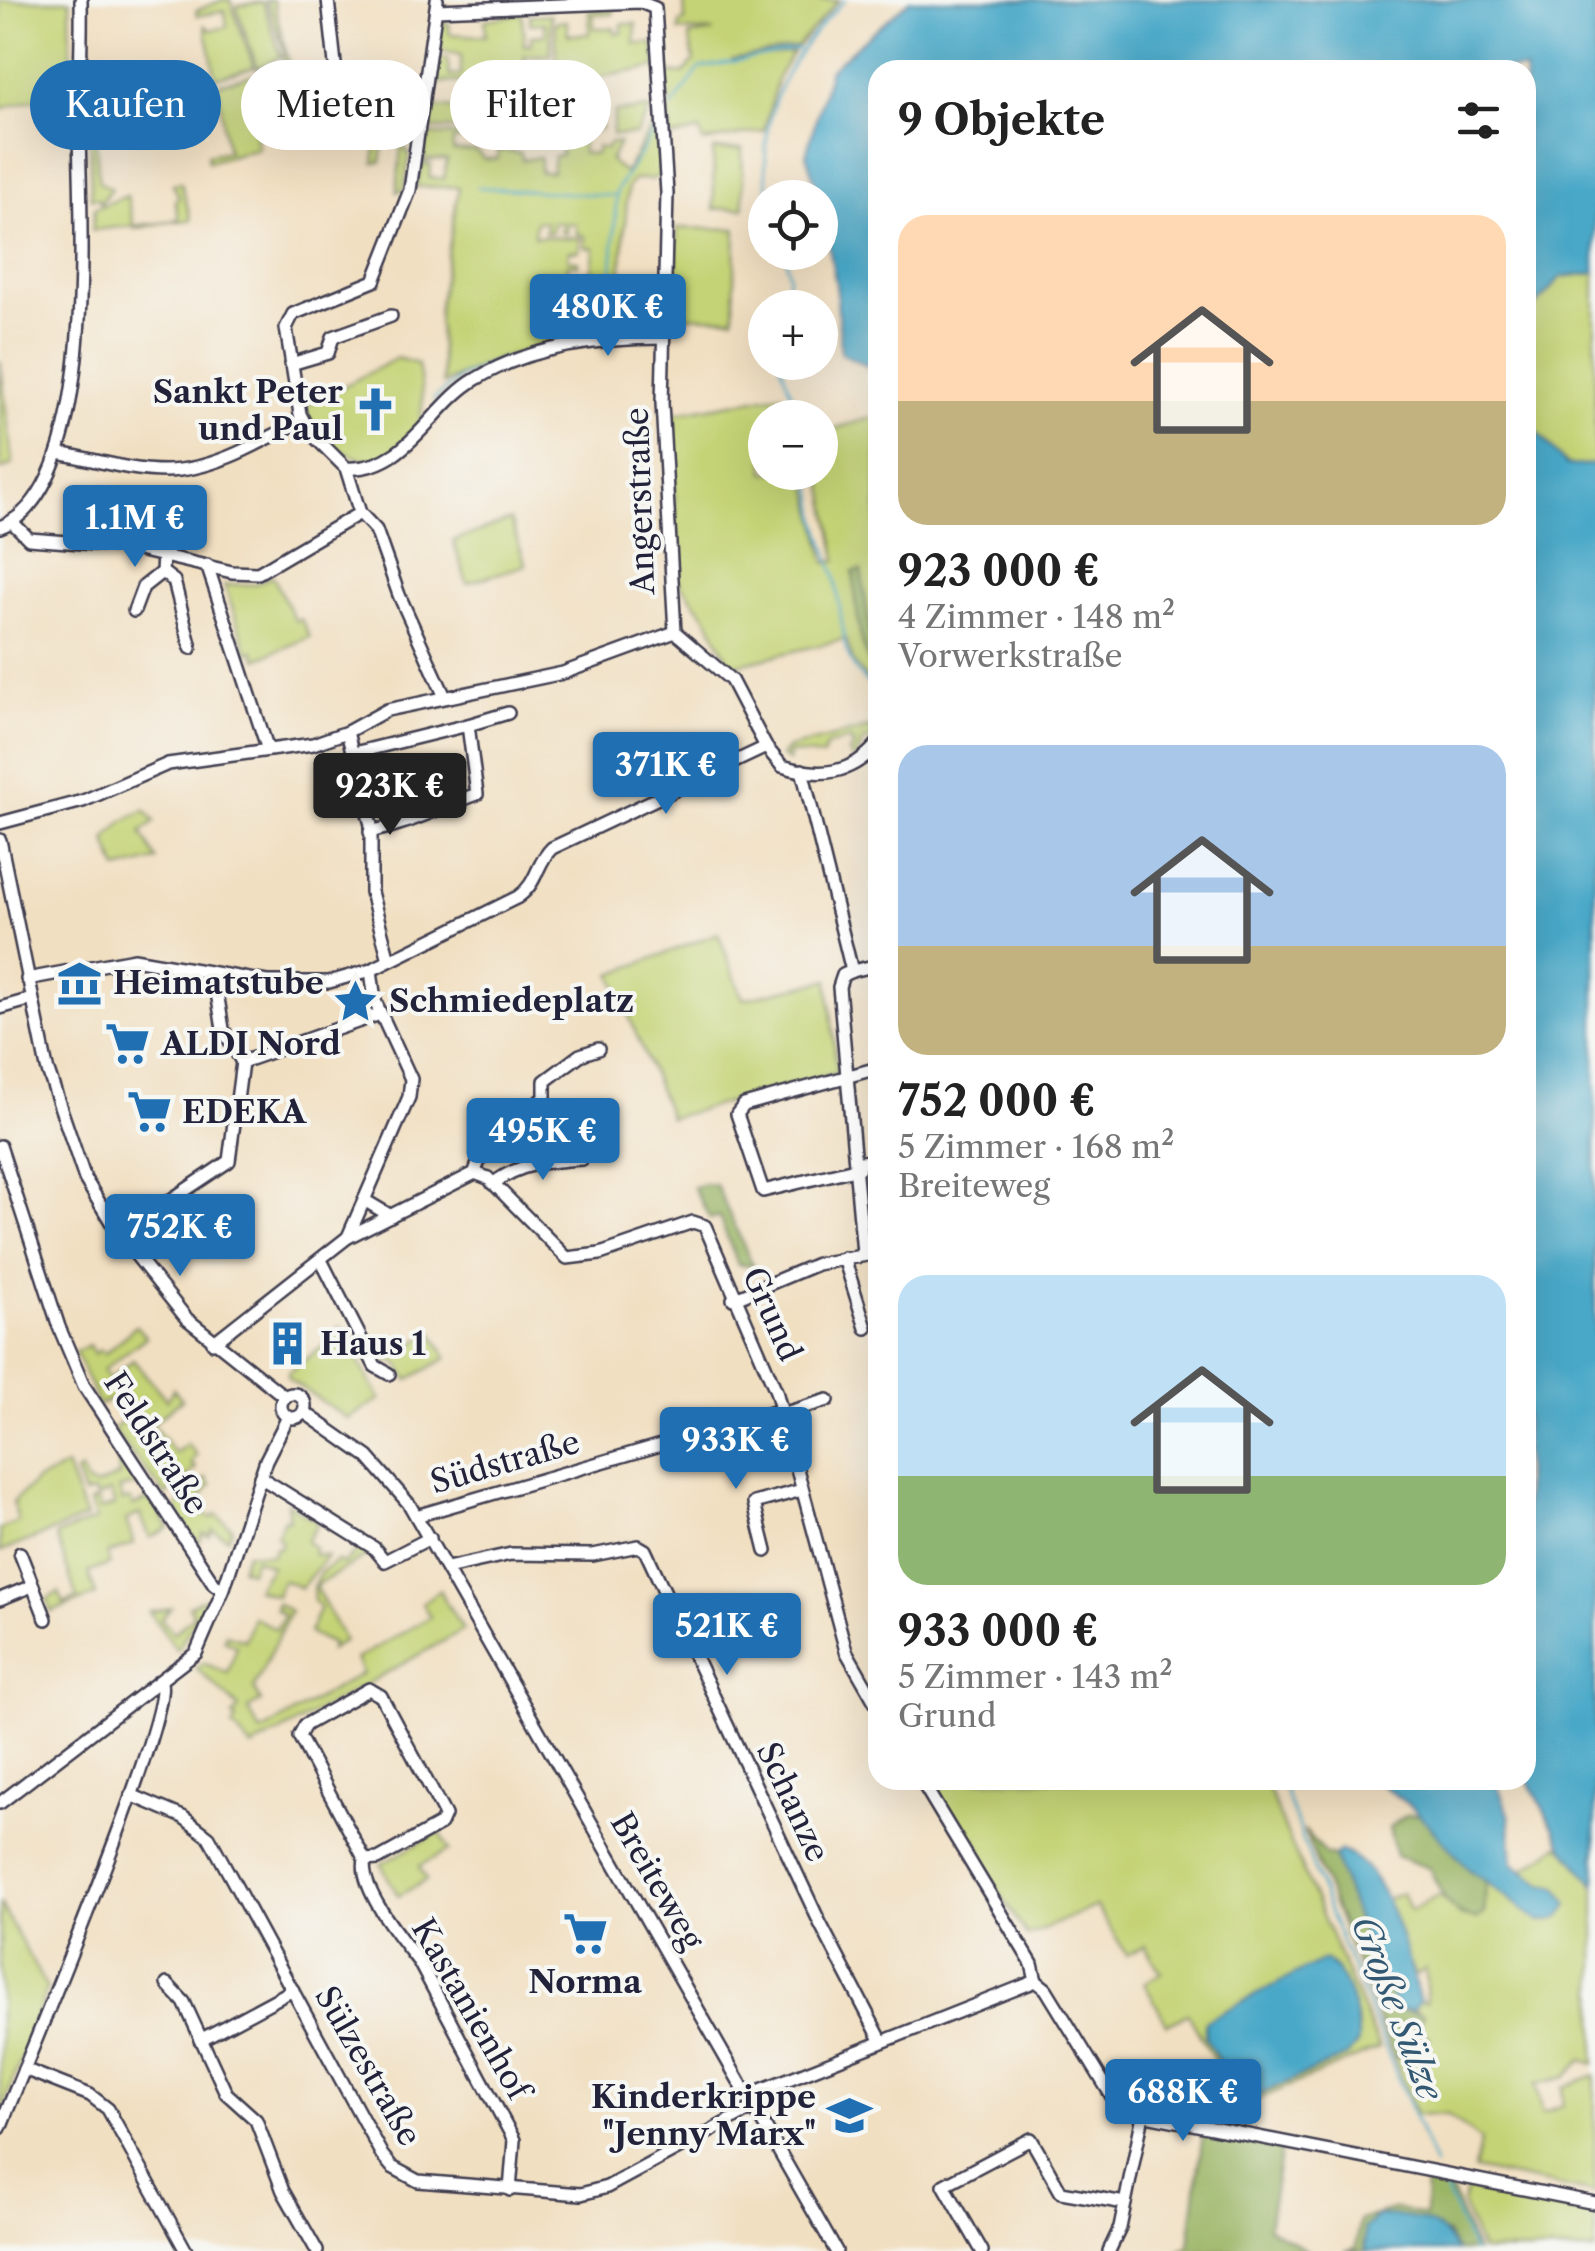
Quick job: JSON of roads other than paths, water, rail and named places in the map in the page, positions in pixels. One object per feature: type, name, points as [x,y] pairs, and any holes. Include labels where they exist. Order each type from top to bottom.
[{"type":"street","points":[[81,0],[84,293],[58,453],[24,513],[6,525],[29,539],[121,546],[258,573],[360,513]]},
{"type":"street","points":[[328,0],[335,60]]},
{"type":"street","name":"Angerstraße","points":[[437,5],[652,4],[660,19],[668,209],[662,338],[666,518],[676,575],[672,606],[675,632],[731,680],[766,747]]},
{"type":"street","points":[[429,60],[437,5]]},
{"type":"street","points":[[416,150],[410,190],[374,281],[288,318],[291,364],[302,420],[346,468],[360,513],[376,530],[399,595],[445,696]]},
{"type":"street","points":[[291,364],[328,353],[333,337],[391,316]]},
{"type":"street","points":[[346,468],[396,454],[459,391],[494,370],[595,340],[662,338]]},
{"type":"street","points":[[58,453],[124,466],[176,470],[234,453],[302,420]]},
{"type":"street","points":[[163,556],[162,572],[178,592],[190,648]]},
{"type":"street","points":[[207,565],[268,750]]},
{"type":"street","points":[[134,611],[144,587],[162,572]]},
{"type":"street","points":[[0,823],[83,801],[168,764],[268,750],[347,732],[387,710],[562,673],[675,632]]},
{"type":"street","points":[[354,754],[508,713]]},
{"type":"street","points":[[370,832],[422,820],[449,802],[476,794],[468,725]]},
{"type":"street","points":[[347,732],[370,832],[373,902],[389,960]]},
{"type":"street","points":[[28,979],[134,959],[214,974],[306,983],[371,970],[518,898],[536,881],[544,856],[552,848],[766,747],[782,766],[802,770],[850,770],[868,753]]},
{"type":"street","points":[[802,770],[852,971]]},
{"type":"street","name":"Breiteweg","points":[[0,840],[32,1000],[74,1155],[120,1234],[178,1310],[212,1343],[284,1397],[300,1396],[304,1412],[368,1456],[416,1516],[836,2251]]},
{"type":"street","points":[[863,1253],[840,988],[843,975],[868,968]]},
{"type":"street","points":[[348,1237],[412,1088],[380,1014],[371,970]]},
{"type":"street","points":[[120,1234],[229,1160],[242,1062],[223,1029],[214,974]]},
{"type":"street","points":[[0,1008],[32,1000]]},
{"type":"street","points":[[242,1062],[380,1014]]},
{"type":"street","points":[[212,1343],[348,1237],[475,1174],[478,1162],[520,1115],[545,1098],[545,1081],[580,1055],[598,1049]]},
{"type":"street","points":[[868,1070],[744,1105],[737,1120],[764,1191],[868,1163]]},
{"type":"street","name":"Feldstraße","points":[[0,1146],[59,1327],[97,1412],[156,1493],[214,1584],[223,1590]]},
{"type":"street","points":[[475,1174],[494,1184],[508,1172],[544,1162],[582,1159]]},
{"type":"street","name":"Grund","points":[[494,1184],[567,1258],[600,1254],[700,1222],[709,1233],[782,1412],[846,1651],[868,1690]]},
{"type":"street","points":[[364,1200],[391,1216]]},
{"type":"street","points":[[734,1299],[798,1271],[868,1253]]},
{"type":"street","points":[[844,1258],[866,1328]]},
{"type":"street","points":[[322,1260],[375,1366],[389,1374]]},
{"type":"street","points":[[284,1397],[281,1408],[288,1417]]},
{"type":"street","name":"Südstraße","points":[[416,1516],[828,1400]]},
{"type":"street","points":[[0,1802],[162,1683],[201,1646],[260,1478],[288,1417],[304,1412]]},
{"type":"street","points":[[260,1478],[353,1536],[384,1561],[430,1538]]},
{"type":"street","points":[[766,1551],[754,1503],[802,1490]]},
{"type":"street","name":"Schanze","points":[[446,1568],[526,1552],[593,1555],[638,1546],[645,1550],[820,1924],[881,2040]]},
{"type":"street","points":[[20,1552],[46,1619]]},
{"type":"street","points":[[0,1598],[32,1586]]},
{"type":"street","points":[[0,2128],[162,1709],[162,1683]]},
{"type":"street","name":"Kastanienhof","points":[[365,1860],[378,1858],[441,1824],[445,1815],[381,1696],[370,1689],[306,1725],[300,1736],[365,1860],[363,1874],[402,1945],[419,1962],[513,2137],[510,2190]]},
{"type":"street","points":[[927,1790],[1032,1964],[1036,1981],[1046,1989],[1116,2104],[1144,2115],[1595,2203]]},
{"type":"street","name":"Sülzestraße","points":[[130,1795],[183,1816],[209,1837],[392,2167],[418,2181],[581,2194],[599,2190],[755,2108]]},
{"type":"street","points":[[748,2095],[1036,1981]]},
{"type":"street","points":[[167,1984],[178,1992],[226,2093],[256,2120],[283,2192],[317,2251]]},
{"type":"street","points":[[200,2040],[293,1990]]},
{"type":"street","points":[[24,2069],[90,2095],[108,2109],[186,2251]]},
{"type":"street","points":[[1109,2251],[1120,2228],[1144,2115]]},
{"type":"street","points":[[982,2251],[944,2185],[1031,2139],[1061,2192],[1126,2202]]},
{"type":"water","points":[[910,0],[1595,0],[1595,273],[1561,277],[1536,305],[1536,60],[868,60],[868,366],[841,353],[833,270],[838,270],[838,180],[814,180],[806,155],[830,69]]},
{"type":"water","points":[[567,300],[577,303],[576,326],[553,334],[547,327],[548,313]]},
{"type":"water","points":[[1536,431],[1567,466],[1595,464],[1595,1885],[1564,1848],[1533,1790]]},
{"type":"water","points":[[1388,1790],[1499,1790],[1509,1813],[1513,1863],[1543,1884],[1557,1887],[1569,1904],[1566,1909],[1557,1918],[1539,1921],[1469,1869],[1414,1809]]},
{"type":"water","points":[[1340,1851],[1357,1859],[1383,1893],[1402,1938],[1420,2001],[1413,2010],[1400,2010],[1379,1978],[1334,1856]]},
{"type":"water","points":[[1323,1960],[1345,1983],[1357,2021],[1358,2043],[1347,2056],[1249,2099],[1239,2097],[1205,2036],[1205,2021]]},
{"type":"water","points":[[1377,2216],[1433,2225],[1456,2251],[1366,2251],[1364,2228]]},
{"type":"waterway","name":"Große Sülze","points":[[767,180],[766,140],[780,89],[807,43],[845,0]]},
{"type":"waterway","points":[[672,107],[700,68],[798,49]]},
{"type":"waterway","points":[[598,330],[612,272],[617,190],[658,125]]},
{"type":"waterway","points":[[476,187],[614,196]]},
{"type":"waterway","name":"Große Sülze","points":[[787,290],[788,270]]},
{"type":"waterway","points":[[569,340],[589,334]]},
{"type":"waterway","points":[[433,400],[462,376],[504,359]]},
{"type":"waterway","name":"Große Sülze","points":[[786,380],[794,400]]},
{"type":"waterway","name":"Große Sülze","points":[[814,490],[818,522],[835,576],[846,650],[855,670],[868,684]]},
{"type":"waterway","name":"Große Sülze","points":[[1285,1790],[1332,1919],[1435,2167]]},
{"type":"waterway","name":"Große Sülze","points":[[1441,2179],[1473,2251]]},
{"type":"place","name":"Sankt Peter und Paul","points":[[376,410]]},
{"type":"place","name":"Heimatstube","points":[[80,983]]},
{"type":"place","name":"Schmiedeplatz","points":[[356,1001]]},
{"type":"place","name":"ALDI Nord","points":[[128,1044]]},
{"type":"place","name":"EDEKA","points":[[149,1112]]},
{"type":"place","name":"Haus 1","points":[[287,1344]]},
{"type":"place","name":"Norma","points":[[585,1934]]},
{"type":"place","name":"Kinderkrippe \"Jenny Marx\"","points":[[849,2115]]}]
